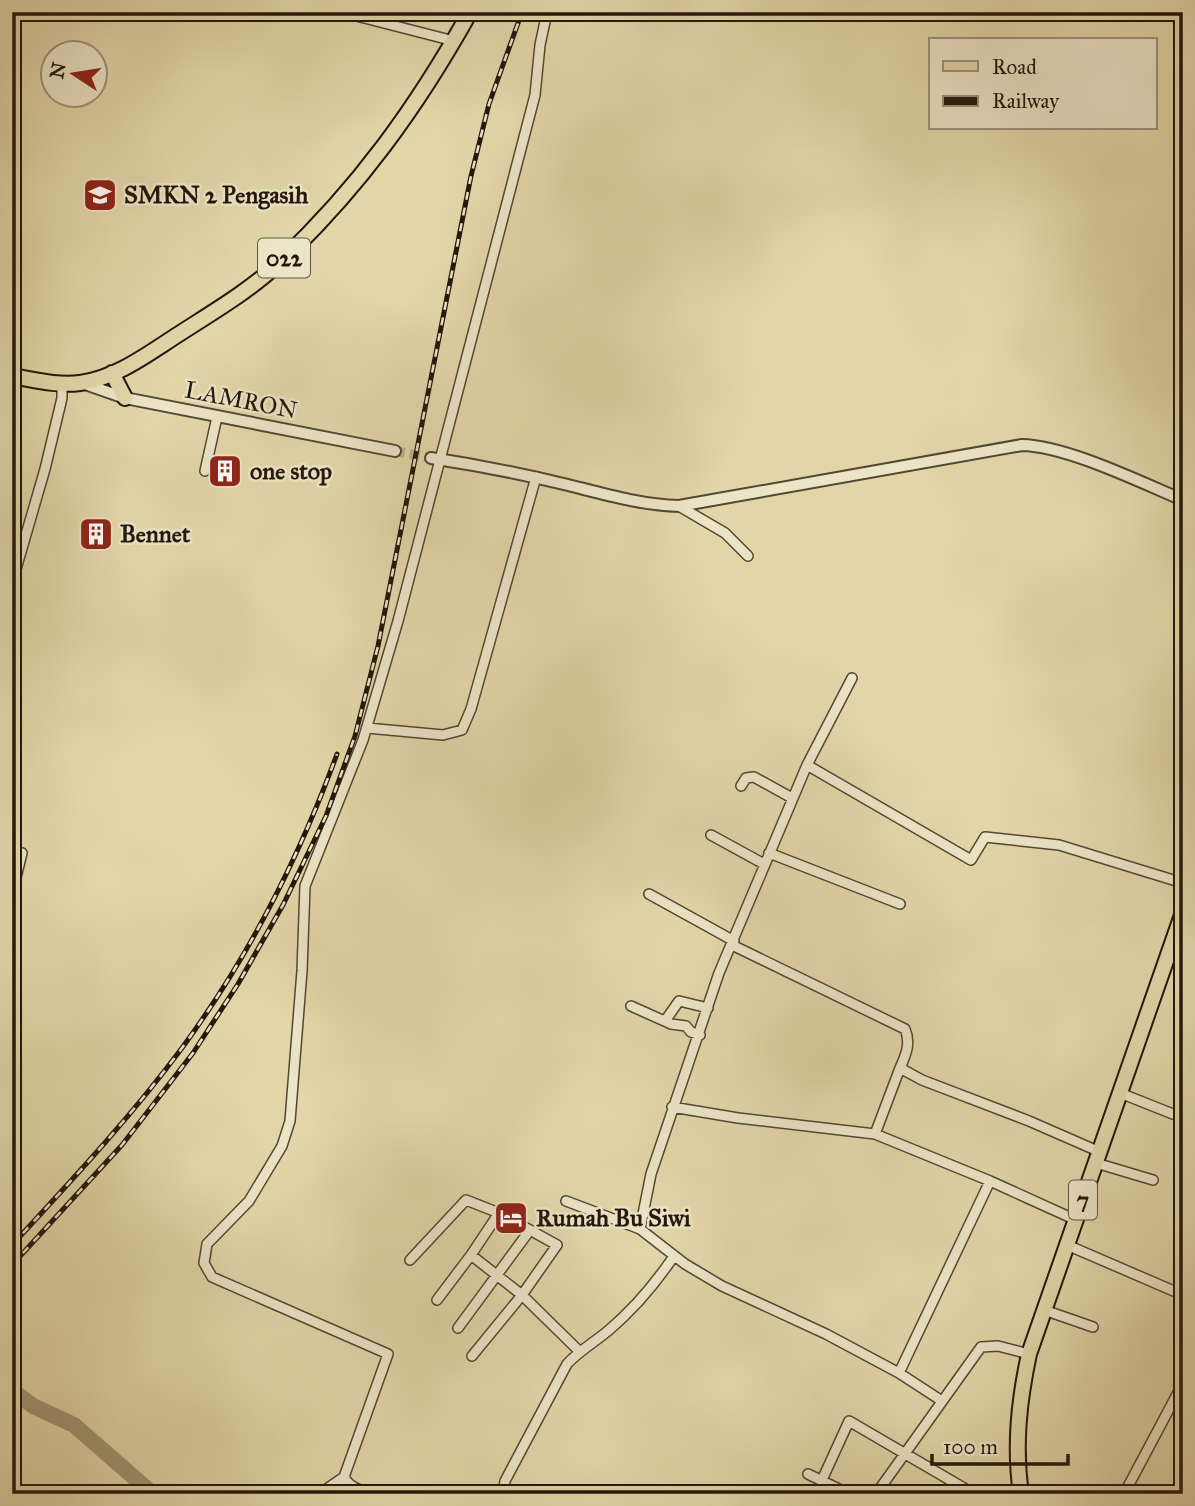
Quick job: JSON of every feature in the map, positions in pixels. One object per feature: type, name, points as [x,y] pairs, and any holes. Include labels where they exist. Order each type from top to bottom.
[{"type":"main road","name":"022","points":[[12,376],[62,384],[82,383],[112,373],[134,363],[244,292],[278,264],[369,168],[414,106],[470,12]]},
{"type":"main road","points":[[112,373],[125,398]]},
{"type":"main road","name":"7","points":[[1021,1494],[1017,1456],[1018,1423],[1029,1354],[1120,1093],[1176,952],[1183,912]]},
{"type":"street","points":[[341,12],[375,16],[454,41]]},
{"type":"street","points":[[325,1494],[328,1488],[344,1477],[388,1354],[212,1277],[204,1263],[207,1244],[249,1201],[282,1146],[290,1121],[302,971],[305,886],[367,728],[436,458],[535,95],[540,44],[547,12]]},
{"type":"street","name":"LAMRON","points":[[82,383],[125,398],[395,451]]},
{"type":"street","points":[[12,583],[45,469],[62,398],[62,384]]},
{"type":"street","points":[[205,471],[217,417]]},
{"type":"street","points":[[436,458],[536,477],[620,497],[679,506],[1022,445],[1035,445],[1091,462],[1183,500]]},
{"type":"street","points":[[367,728],[443,735],[462,730],[471,709],[536,477]]},
{"type":"street","points":[[679,506],[725,533],[748,555]]},
{"type":"street","points":[[640,1229],[651,1174],[719,973],[792,798],[852,678]]},
{"type":"street","points":[[807,765],[971,860],[985,836],[1059,845],[1183,883]]},
{"type":"street","points":[[741,786],[746,778],[754,778],[792,798]]},
{"type":"street","points":[[711,835],[764,864]]},
{"type":"street","points":[[12,851],[22,853],[12,894]]},
{"type":"street","points":[[769,853],[900,904]]},
{"type":"street","points":[[649,894],[733,943],[905,1029],[908,1049],[875,1135]]},
{"type":"street","points":[[665,1021],[679,1000],[708,1008]]},
{"type":"street","points":[[631,1006],[673,1024],[684,1025],[700,1035]]},
{"type":"street","points":[[900,1068],[922,1080],[1029,1121],[1098,1158],[1153,1180]]},
{"type":"street","points":[[1120,1093],[1183,1118]]},
{"type":"street","points":[[672,1107],[875,1135],[990,1181],[1076,1220]]},
{"type":"street","points":[[899,1373],[990,1181]]},
{"type":"street","points":[[410,1260],[462,1202],[471,1201],[557,1245],[522,1295],[472,1356]]},
{"type":"street","points":[[566,1201],[640,1229],[674,1256],[722,1286],[826,1334],[899,1373],[942,1401]]},
{"type":"street","points":[[437,1300],[499,1213]]},
{"type":"street","points":[[458,1328],[530,1230]]},
{"type":"street","points":[[1066,1245],[1183,1295]]},
{"type":"street","points":[[471,1255],[522,1295],[579,1351]]},
{"type":"street","points":[[504,1492],[505,1481],[567,1364],[579,1351],[604,1335],[642,1299],[674,1256]]},
{"type":"street","points":[[1044,1310],[1093,1326]]},
{"type":"street","points":[[876,1494],[982,1347],[998,1346],[1029,1354]]},
{"type":"street","points":[[1124,1494],[1183,1383]]},
{"type":"street","points":[[822,1480],[849,1421],[974,1494]]},
{"type":"street","points":[[808,1474],[849,1494]]},
{"type":"street","points":[[344,1477],[351,1487],[389,1494]]},
{"type":"waterway","points":[[12,1390],[33,1406],[74,1425],[153,1494]]},
{"type":"tunnel","points":[[395,451],[431,458]]},
{"type":"railway","points":[[12,1265],[122,1145],[193,1053],[238,984],[283,905],[326,816],[355,736],[378,646],[471,176],[489,104],[522,12]]},
{"type":"railway","points":[[12,1245],[121,1124],[206,1014],[250,943],[289,869],[337,754]]},
{"type":"place","name":"SMKN 2 Pengasih","points":[[100,195]]},
{"type":"place","name":"one stop","points":[[225,471]]},
{"type":"place","name":"Bennet","points":[[96,534]]},
{"type":"place","name":"Rumah Bu Siwi","points":[[511,1218]]}]
